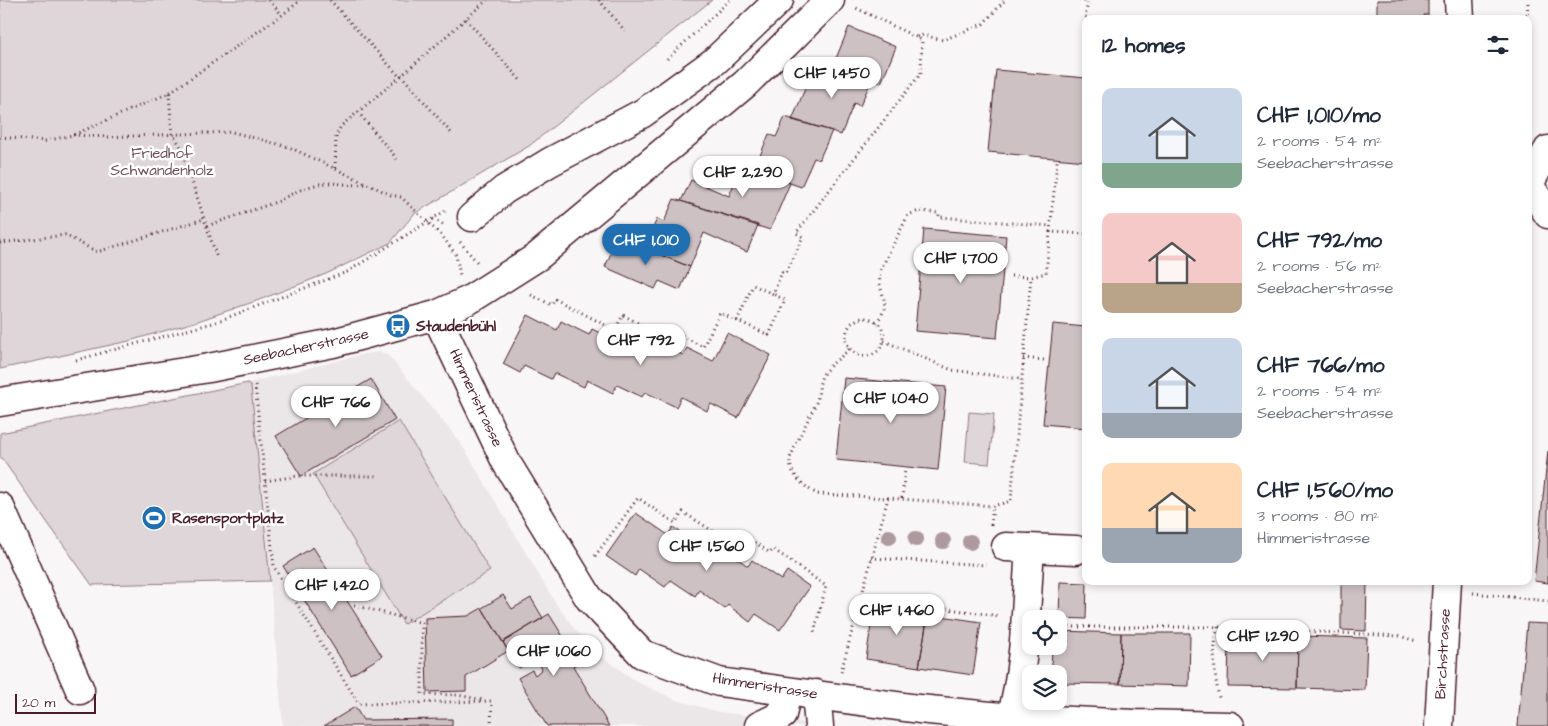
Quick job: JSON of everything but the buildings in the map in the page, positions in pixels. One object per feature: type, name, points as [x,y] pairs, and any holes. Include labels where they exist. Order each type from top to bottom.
[{"type":"street","points":[[458,218],[504,190],[555,171],[643,113],[715,61],[778,0]]},
{"type":"street","points":[[1459,0],[1460,15]]},
{"type":"street","name":"Seebacherstrasse","points":[[0,402],[209,368],[333,343],[436,316],[469,300],[512,286],[537,258],[745,84],[839,2]]},
{"type":"street","points":[[1532,179],[1548,150]]},
{"type":"street","points":[[1532,190],[1548,214]]},
{"type":"street","name":"Himmeristrasse","points":[[436,316],[506,462],[589,598],[642,654],[719,682],[919,709],[1011,718],[1134,724],[1225,715]]},
{"type":"street","points":[[0,506],[80,690]]},
{"type":"street","points":[[1011,718],[1017,697],[1026,620],[1008,553],[1076,550]]},
{"type":"street","name":"Birchstrasse","points":[[1439,726],[1456,587]]},
{"type":"street","points":[[759,726],[782,715],[801,693]]},
{"type":"street","points":[[798,726],[801,693]]},
{"type":"street","points":[[801,693],[819,726]]},
{"type":"path","points":[[269,0],[282,15]]},
{"type":"path","points":[[0,138],[45,141],[73,135],[169,93],[301,0]]},
{"type":"path","points":[[330,0],[454,135]]},
{"type":"path","points":[[335,168],[336,136],[341,126],[487,0]]},
{"type":"path","points":[[599,0],[625,31]]},
{"type":"path","points":[[667,59],[730,0]]},
{"type":"path","points":[[916,37],[923,36],[943,40],[983,24],[1005,0]]},
{"type":"path","points":[[1079,0],[1088,2],[1085,15]]},
{"type":"path","points":[[773,294],[782,272],[786,273],[803,237],[796,233],[921,73],[922,40],[839,2]]},
{"type":"path","points":[[1527,15],[1528,3]]},
{"type":"path","points":[[466,19],[521,81]]},
{"type":"path","points":[[169,93],[172,133],[180,145],[217,258]]},
{"type":"path","points":[[358,112],[398,159]]},
{"type":"path","points":[[73,135],[106,137],[232,132],[289,147],[391,195],[401,197],[443,237],[456,255],[460,275]]},
{"type":"path","points":[[1011,276],[1031,277],[1046,273],[1057,161]]},
{"type":"path","points":[[207,226],[279,201],[288,195],[326,183],[368,184]]},
{"type":"path","points":[[876,322],[885,309],[886,301],[879,286],[878,277],[880,269],[908,215],[919,211],[939,213],[939,217],[1051,226]]},
{"type":"path","points":[[0,243],[65,235],[82,242],[97,252],[204,218]]},
{"type":"path","points":[[69,362],[213,323],[347,272],[433,219],[458,218]]},
{"type":"path","points":[[433,219],[445,225],[458,218]]},
{"type":"path","points":[[1050,232],[1082,234]]},
{"type":"path","points":[[457,239],[482,268],[512,286],[552,305],[555,299],[616,330],[623,316],[672,341],[677,333],[703,347],[720,313],[737,321],[769,335],[785,300],[753,285],[737,321]]},
{"type":"path","points":[[849,349],[822,374],[817,401],[803,427],[790,460],[793,470],[801,483],[809,490],[818,494],[902,498],[993,506],[1011,501],[1031,277]]},
{"type":"path","points":[[864,317],[873,319],[884,333],[884,341],[880,349],[873,354],[864,356],[856,354],[849,349],[846,341],[849,324],[856,319],[864,317]]},
{"type":"path","points":[[884,341],[952,370],[1021,379]]},
{"type":"path","points":[[1023,358],[1044,360]]},
{"type":"path","points":[[254,377],[274,567],[359,704],[492,702]]},
{"type":"path","points":[[902,498],[905,470]]},
{"type":"path","points":[[265,481],[298,476],[377,476]]},
{"type":"path","points":[[592,560],[638,498],[676,523],[683,512],[733,544],[741,533],[770,553],[773,549],[826,586],[814,634]]},
{"type":"path","points":[[839,677],[888,498]]},
{"type":"path","points":[[871,558],[1008,553]]},
{"type":"path","points":[[1456,587],[1548,601]]},
{"type":"path","points":[[862,597],[1010,618]]},
{"type":"path","points":[[354,605],[422,623],[422,694],[457,695],[492,702]]},
{"type":"path","points":[[1067,627],[1218,627],[1399,636],[1425,644]]},
{"type":"path","points":[[1218,627],[1214,645],[1214,670],[1225,715]]},
{"type":"path","points":[[492,702],[492,726]]},
{"type":"shaded area","points":[[379,352],[387,355],[393,361],[465,450],[556,604],[573,627],[597,653],[637,682],[676,700],[719,712],[813,724],[813,726],[283,726],[270,581],[92,585],[0,456],[0,433],[248,383]]},
{"type":"green space","name":"Friedhof Schwandenholz","points":[[0,0],[712,0],[529,146],[414,214],[390,243],[326,274],[195,322],[129,341],[0,369]]},
{"type":"green space","name":"Rasensportplatz","points":[[248,383],[251,387],[270,581],[92,585],[0,456],[0,433]]},
{"type":"green space","points":[[969,412],[994,414],[989,464],[965,462]]},
{"type":"green space","points":[[399,421],[490,571],[404,624],[313,474]]},
{"type":"place","name":"Staudenbühl","points":[[398,326]]},
{"type":"place","name":"Rasensportplatz","points":[[154,518]]}]
